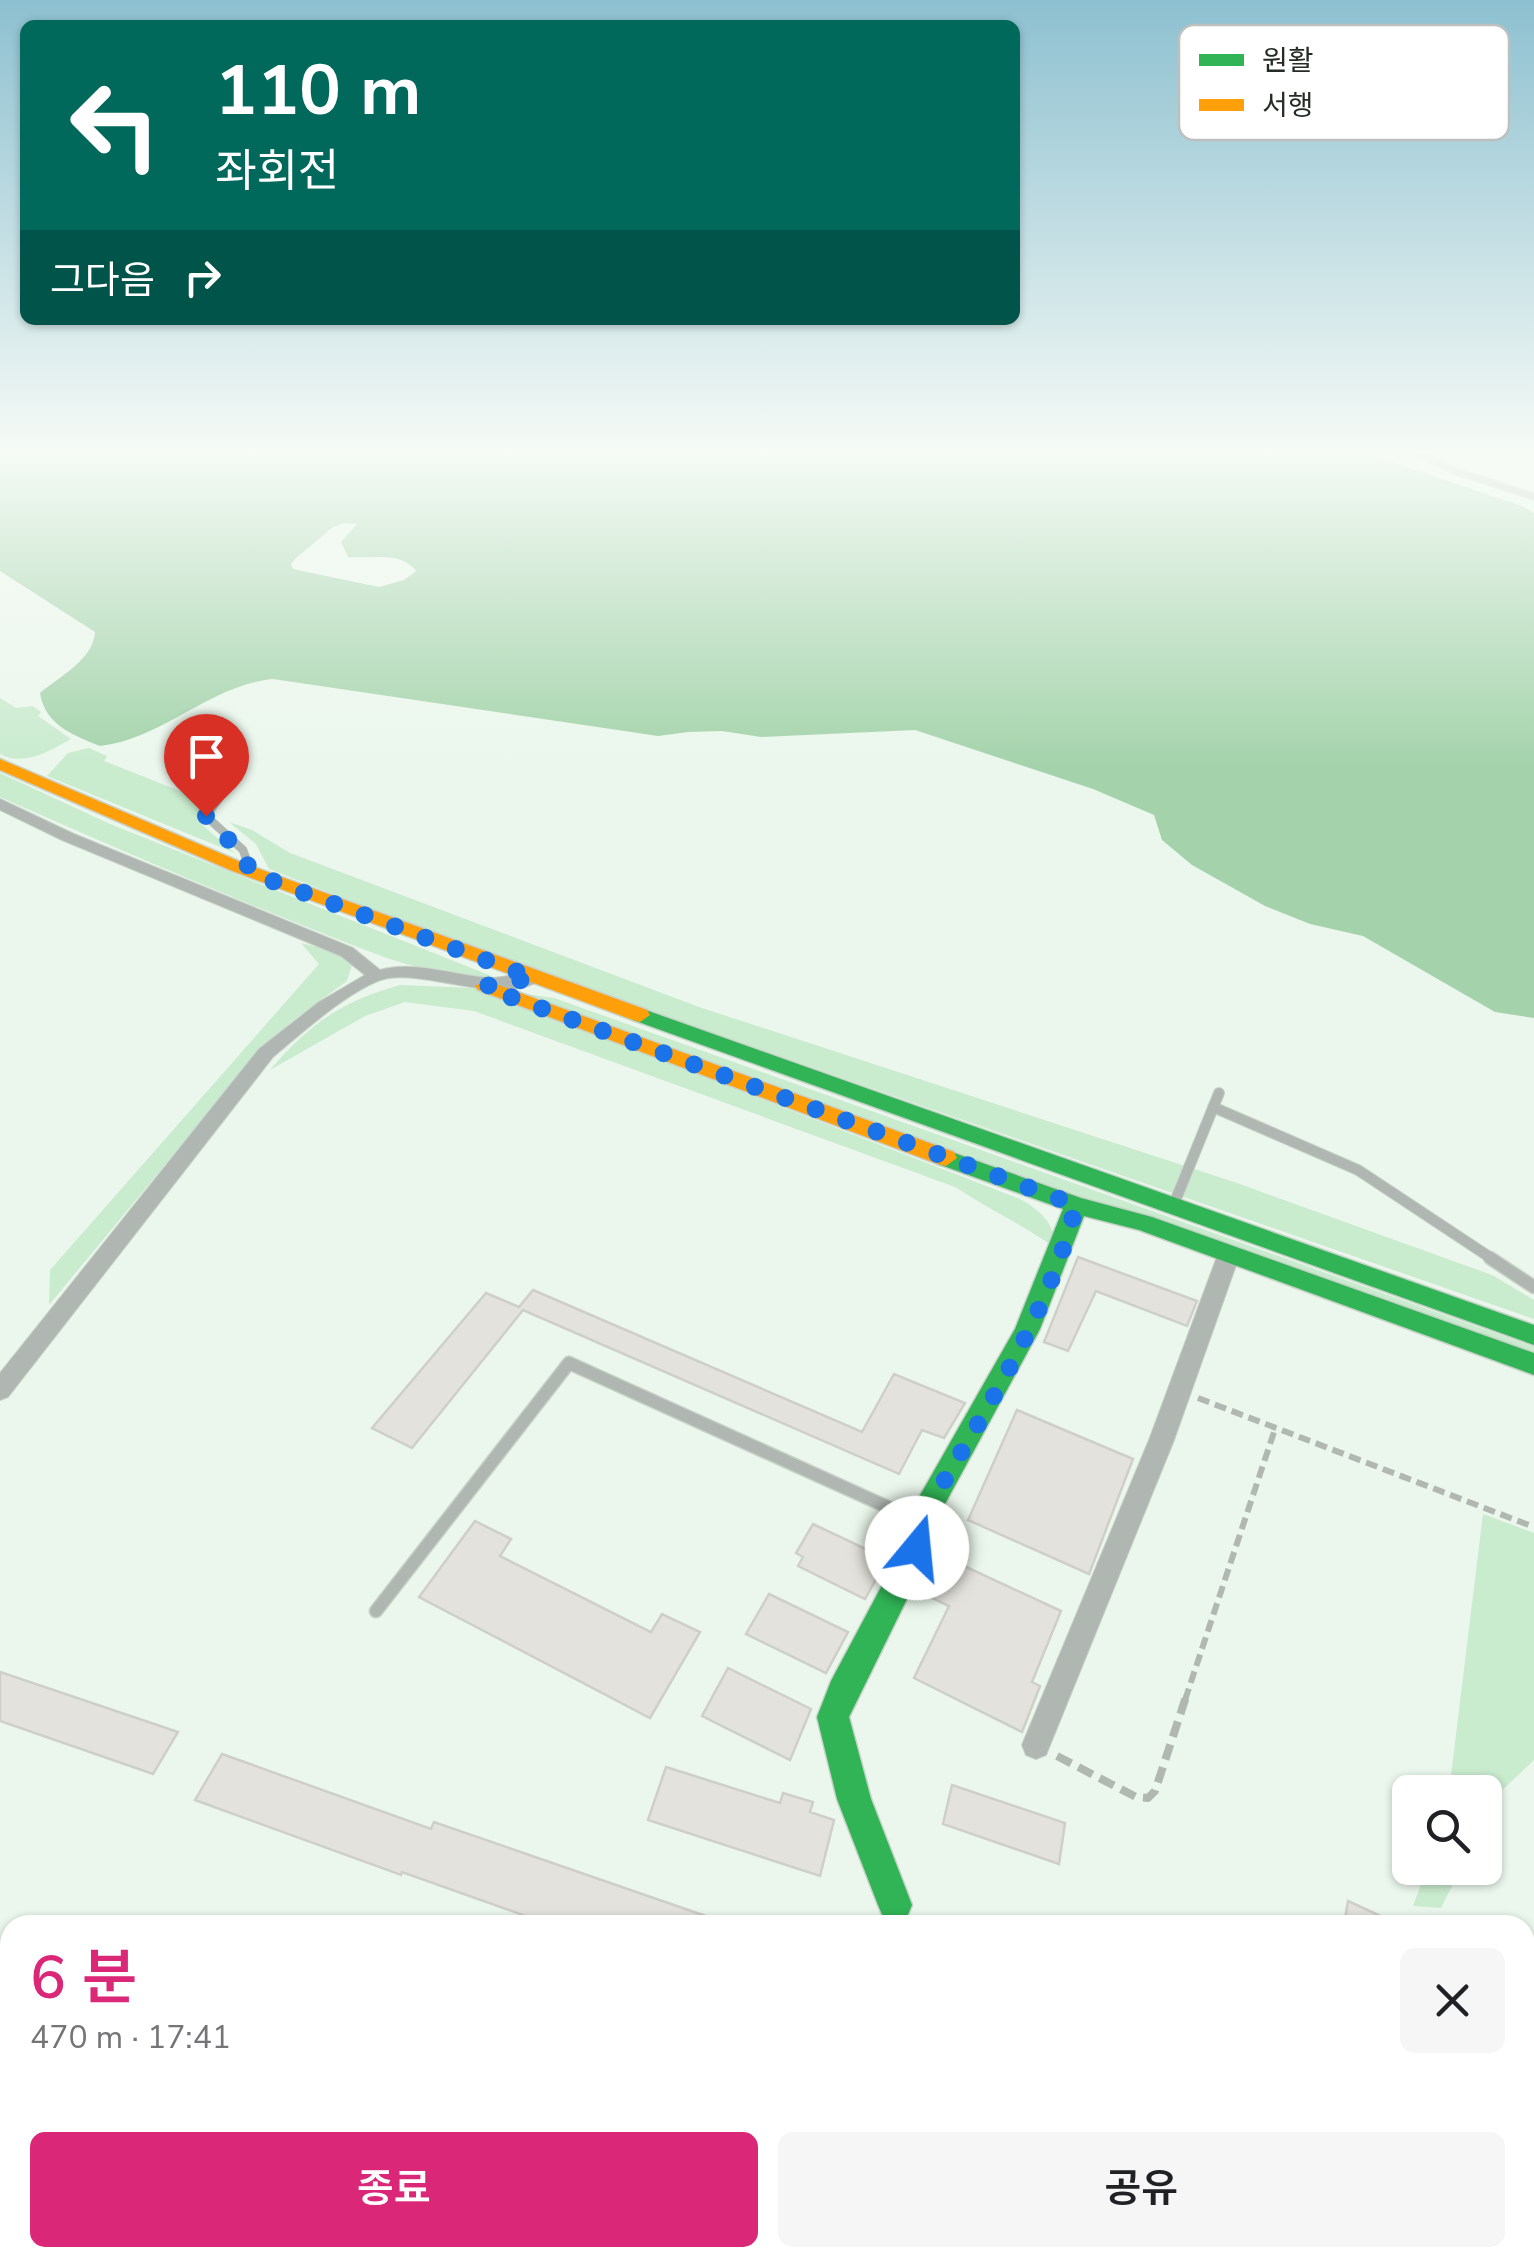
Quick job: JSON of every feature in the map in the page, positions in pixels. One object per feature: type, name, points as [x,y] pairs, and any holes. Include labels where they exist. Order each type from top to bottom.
[{"type":"street","points":[[0,764],[104,813],[251,873],[1534,1335]]},
{"type":"street","points":[[0,804],[84,844],[347,952],[376,974]]},
{"type":"street","points":[[0,1390],[266,1052],[296,1027],[376,974],[409,974],[485,986],[549,1013],[1076,1205],[1144,1223],[1534,1364]]},
{"type":"street","points":[[485,986],[534,978]]},
{"type":"street","points":[[895,1904],[854,1799],[833,1717],[842,1692],[917,1548],[920,1522],[1006,1373],[1068,1240],[1076,1205]]},
{"type":"street","points":[[1036,1746],[1098,1584],[1181,1392],[1229,1254]]},
{"type":"lane","points":[[236,776],[206,816],[220,833],[243,850],[251,873]]},
{"type":"lane","points":[[1174,1205],[1218,1094]]},
{"type":"lane","points":[[1214,1107],[1358,1170],[1534,1288]]},
{"type":"lane","points":[[376,1611],[570,1363],[920,1522]]},
{"type":"path","points":[[1181,1392],[1534,1527]]},
{"type":"path","points":[[1036,1746],[1136,1796],[1148,1798],[1155,1791],[1276,1429]]},
{"type":"shaded area","points":[[0,555],[300,555],[291,564],[293,569],[379,587],[404,580],[416,571],[394,558],[347,555],[1534,555],[1534,1018],[1495,1012],[1363,936],[1310,924],[1265,906],[1192,865],[1162,840],[1154,815],[1093,789],[915,730],[761,737],[722,731],[658,736],[273,679],[228,691],[145,733],[100,746],[54,721],[40,693],[82,659],[95,632],[0,571]]},
{"type":"shaded area","points":[[0,698],[16,708],[33,706],[41,712],[38,716],[71,739],[27,758],[0,754]]},
{"type":"shaded area","points":[[89,748],[107,756],[104,761],[185,793],[200,809],[201,824],[235,853],[47,776],[68,753]]},
{"type":"shaded area","points":[[0,773],[110,824],[499,979],[449,975],[399,962],[226,894],[0,797]]},
{"type":"shaded area","points":[[229,822],[252,830],[290,853],[699,1007],[1237,1183],[1492,1275],[1534,1300],[1534,1319],[481,952],[269,869],[256,844]]},
{"type":"shaded area","points":[[301,943],[341,953],[352,965],[347,981],[291,1022],[242,1072],[49,1305],[50,1270],[319,964]]},
{"type":"shaded area","points":[[400,985],[474,988],[1020,1199],[1045,1219],[1055,1248],[955,1187],[474,1011],[405,1002],[365,1016],[270,1070],[328,1016]]},
{"type":"shaded area","points":[[504,991],[554,998],[1534,1347],[1534,1361]]},
{"type":"shaded area","points":[[1483,1514],[1534,1533],[1534,1760],[1502,1790],[1502,1775],[1451,1775]]},
{"type":"shaded area","points":[[1421,1885],[1452,1885],[1441,1908],[1413,1906]]},
{"type":"building","points":[[1078,1257],[1197,1301],[1187,1326],[1096,1291],[1068,1351],[1044,1342]]},
{"type":"building","points":[[533,1290],[862,1432],[894,1374],[965,1403],[944,1438],[922,1430],[899,1474],[523,1310],[412,1448],[372,1428],[486,1293],[519,1307]]},
{"type":"building","points":[[1017,1410],[1133,1459],[1089,1574],[968,1520]]},
{"type":"building","points":[[475,1521],[511,1539],[500,1556],[651,1632],[662,1614],[700,1632],[650,1718],[419,1597]]},
{"type":"building","points":[[813,1524],[887,1559],[865,1599],[798,1566],[803,1557],[796,1553]]},
{"type":"building","points":[[947,1558],[1061,1611],[1032,1682],[1040,1686],[1022,1732],[914,1678],[949,1606],[928,1596]]},
{"type":"building","points":[[769,1594],[848,1632],[826,1673],[746,1634]]},
{"type":"building","points":[[728,1668],[811,1709],[790,1760],[702,1716]]},
{"type":"building","points":[[0,1672],[178,1732],[153,1774],[0,1721]]},
{"type":"building","points":[[222,1754],[431,1829],[434,1822],[703,1915],[523,1915],[195,1800]]},
{"type":"building","points":[[666,1767],[780,1803],[783,1793],[813,1802],[810,1812],[834,1820],[820,1876],[648,1820]]},
{"type":"building","points":[[952,1785],[1065,1823],[1059,1864],[943,1824]]},
{"type":"building","points":[[1348,1901],[1378,1915],[1346,1915]]},
{"type":"traffic: fast","points":[[640,1015],[1534,1335]]},
{"type":"traffic: fast","points":[[946,1158],[1076,1205],[1144,1223],[1534,1364]]},
{"type":"traffic: fast","points":[[895,1905],[854,1799],[833,1717],[842,1692],[917,1548],[920,1522],[1028,1329],[1076,1205]]},
{"type":"traffic: slow","points":[[0,764],[237,867],[640,1015]]},
{"type":"traffic: slow","points":[[485,986],[946,1158]]},
{"type":"route","points":[[206,816],[220,833],[243,850],[251,873],[534,978],[485,986],[500,993],[1076,1205],[1068,1240],[1006,1373],[920,1522],[917,1548]]}]
